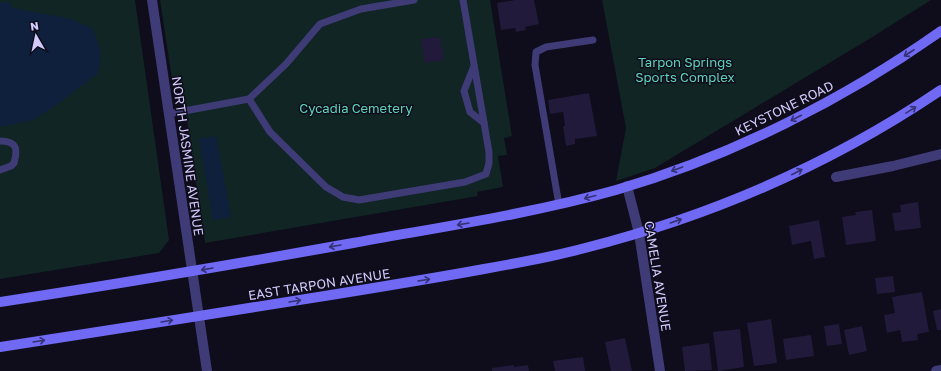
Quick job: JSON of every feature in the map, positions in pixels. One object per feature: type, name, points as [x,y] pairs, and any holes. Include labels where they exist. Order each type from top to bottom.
[{"type":"main road","name":"KEYSTONE ROAD","points":[[627,186],[678,169],[733,147],[796,119],[912,52],[941,31]]},
{"type":"main road","points":[[639,233],[707,210],[785,178],[886,125],[941,90]]},
{"type":"main road","points":[[0,302],[191,272],[496,218],[559,205],[627,186]]},
{"type":"main road","name":"EAST TARPON AVENUE","points":[[0,347],[422,280],[524,262],[584,249],[639,233]]},
{"type":"street","name":"NORTH JASMINE AVENUE","points":[[152,0],[191,272],[207,371]]},
{"type":"street","points":[[836,177],[885,168],[941,154]]},
{"type":"street","name":"CAMELIA AVENUE","points":[[627,186],[639,233],[660,371]]},
{"type":"street","points":[[936,371],[941,370]]},
{"type":"lane","points":[[168,114],[249,98],[286,64],[320,24],[361,9],[414,0]]},
{"type":"lane","points":[[249,98],[270,132],[326,187],[343,197],[359,200],[465,182],[486,174],[489,163],[489,152],[463,0]]},
{"type":"lane","points":[[559,205],[535,65],[536,52],[546,47],[593,40]]},
{"type":"lane","points":[[474,66],[464,91],[470,112],[484,123]]},
{"type":"lane","points":[[0,141],[9,142],[14,145],[16,149],[14,163],[0,170]]},
{"type":"green space","points":[[0,0],[135,0],[169,240],[159,253],[0,279]]},
{"type":"green space","name":"Cycadia Cemetery","points":[[160,0],[490,0],[512,136],[504,138],[507,155],[498,156],[503,187],[477,192],[478,196],[205,243],[181,79],[172,79]]},
{"type":"green space","name":"Tarpon Springs Sports Complex","points":[[602,0],[931,0],[655,168],[616,181],[626,128]]},
{"type":"water","points":[[0,2],[9,2],[12,8],[71,19],[93,29],[99,46],[100,62],[97,74],[58,104],[33,120],[0,127]]},
{"type":"water","points":[[216,136],[231,217],[213,220],[199,139]]},
{"type":"building","points":[[515,0],[534,0],[539,24],[525,27],[526,30],[516,32],[515,28],[501,30],[497,3]]},
{"type":"building","points":[[440,37],[444,60],[425,63],[421,39]]},
{"type":"building","points":[[589,93],[597,136],[575,139],[575,144],[566,146],[563,126],[565,126],[563,112],[550,114],[548,100]]},
{"type":"building","points":[[918,202],[921,228],[895,231],[892,213],[901,212],[900,205]]},
{"type":"building","points":[[872,210],[876,241],[846,245],[842,217],[856,215],[855,212]]},
{"type":"building","points":[[819,220],[825,257],[814,259],[811,241],[792,245],[789,226]]},
{"type":"building","points":[[893,276],[895,292],[877,294],[875,278]]},
{"type":"building","points":[[922,292],[929,332],[917,334],[918,340],[902,342],[900,330],[887,333],[884,315],[895,313],[892,297]]},
{"type":"building","points":[[941,309],[941,330],[937,330],[933,311]]},
{"type":"building","points":[[771,319],[777,363],[754,366],[747,323]]},
{"type":"building","points":[[839,324],[842,344],[827,346],[824,326]]},
{"type":"building","points":[[862,326],[867,351],[849,355],[844,330]]},
{"type":"building","points":[[740,329],[744,367],[718,371],[713,332]]},
{"type":"building","points":[[811,335],[814,356],[786,360],[783,339]]},
{"type":"building","points":[[625,338],[632,371],[611,371],[605,342]]},
{"type":"building","points":[[709,343],[712,370],[685,371],[682,347]]},
{"type":"building","points":[[583,357],[585,371],[555,371],[553,361]]},
{"type":"building","points":[[514,365],[514,367],[528,365],[529,371],[492,371],[492,368]]}]
